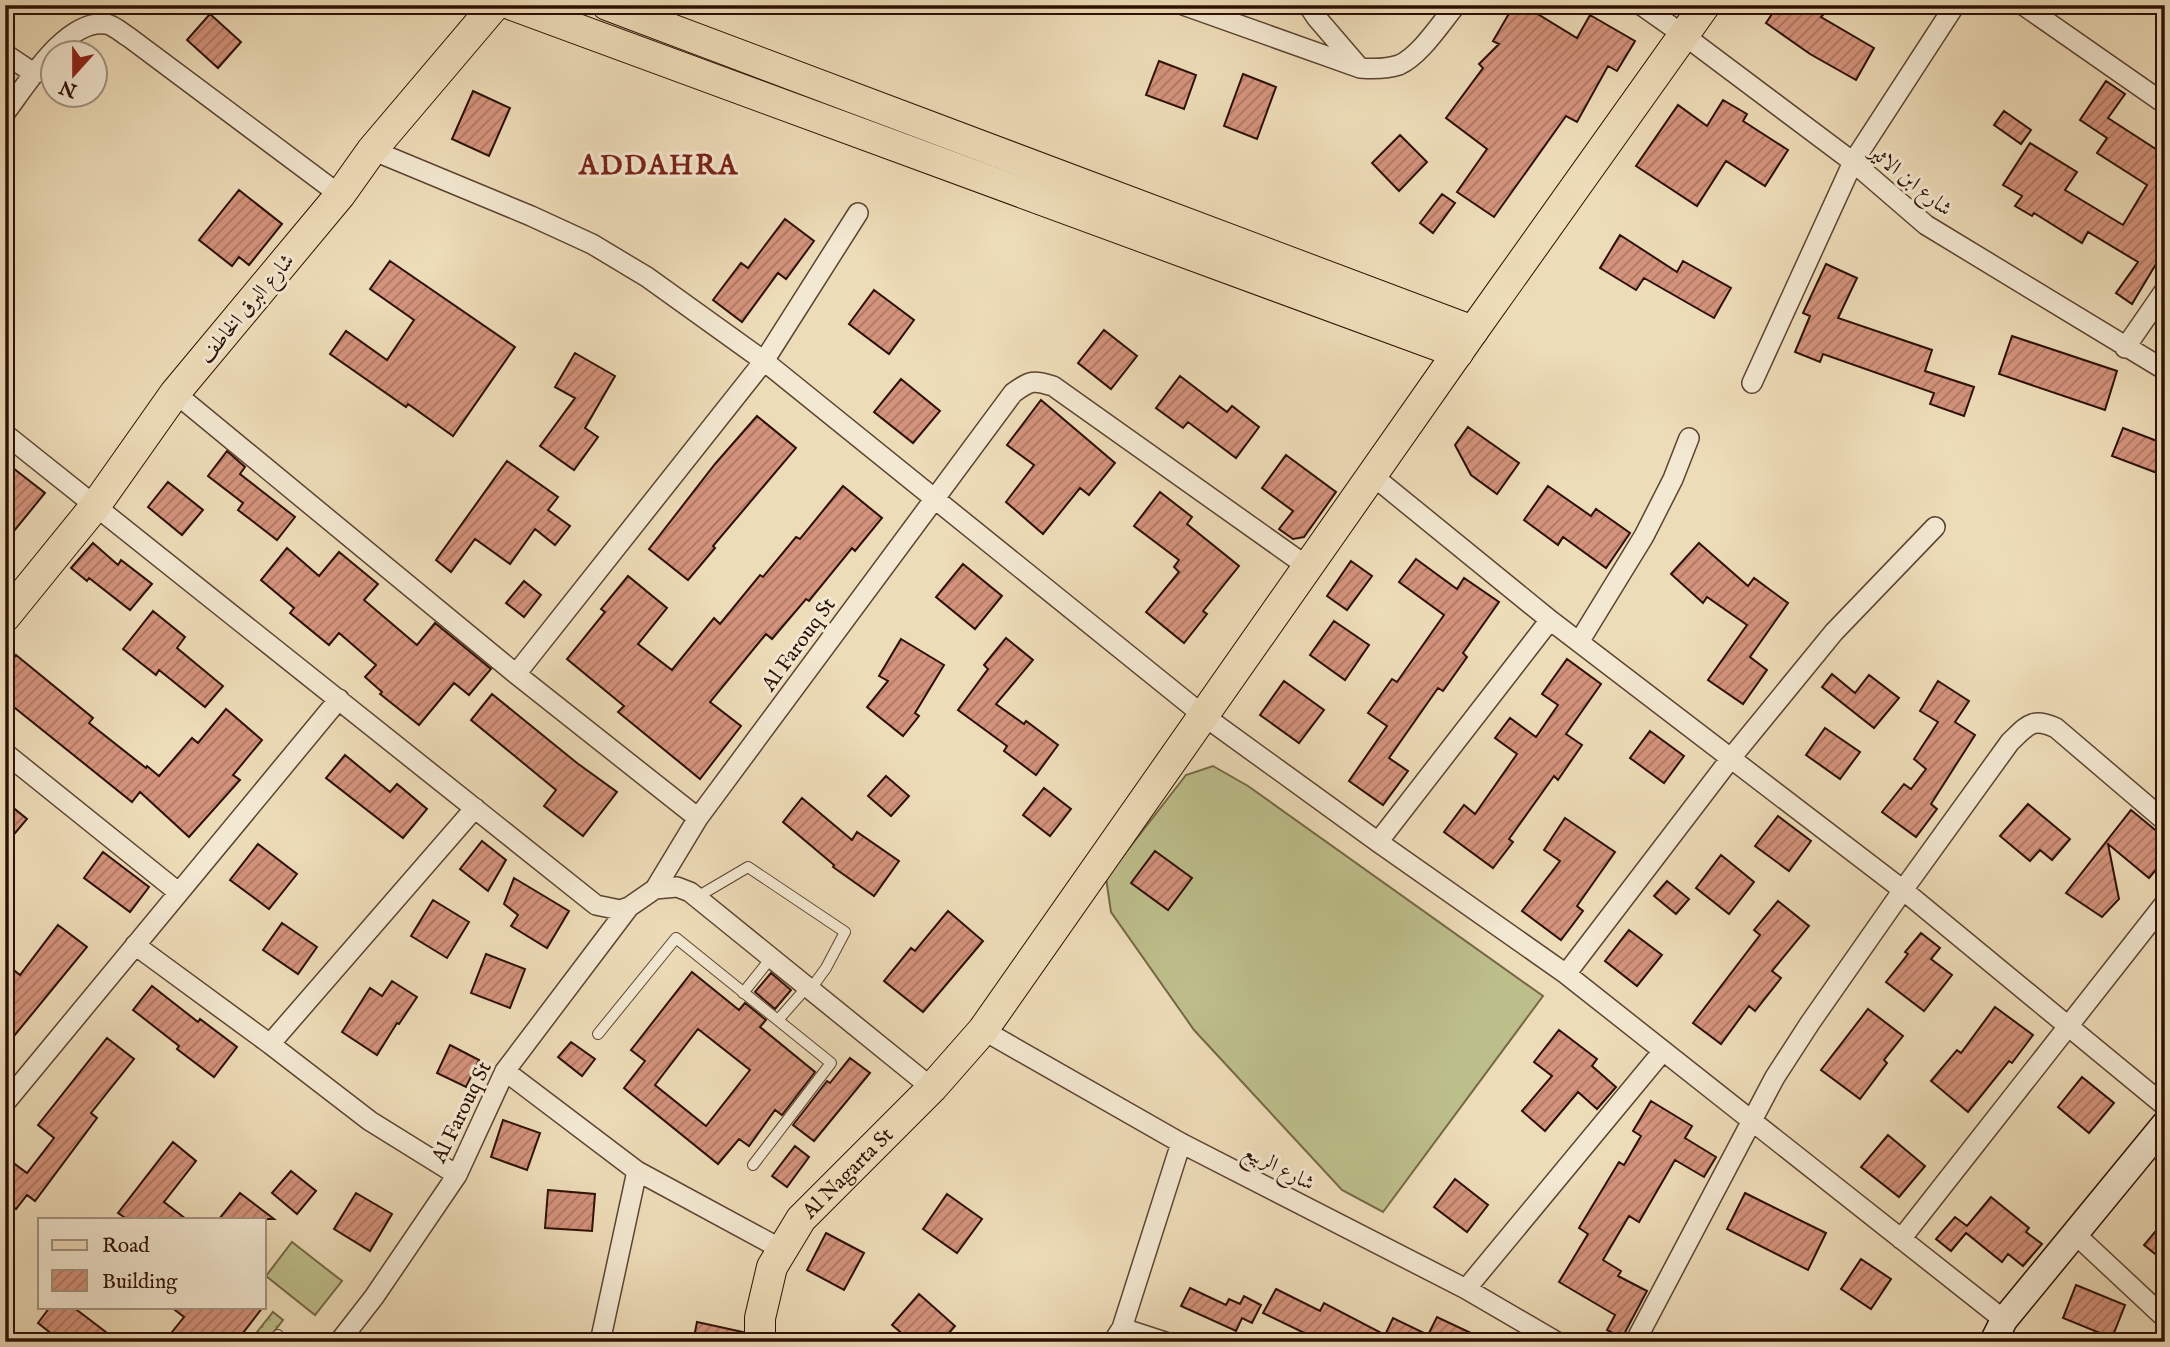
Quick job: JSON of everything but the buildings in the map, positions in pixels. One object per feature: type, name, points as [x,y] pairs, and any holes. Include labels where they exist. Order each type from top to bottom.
[{"type":"main road","name":"شارع البرق الخاطف","points":[[5,617],[96,505],[175,393],[340,195],[372,150],[495,5]]},
{"type":"main road","points":[[512,5],[1465,342]]},
{"type":"main road","points":[[607,5],[1465,342]]},
{"type":"main road","name":"Al Nagarta St","points":[[760,1342],[760,1318],[772,1267],[802,1219],[932,1088],[983,1030],[1465,342],[1705,5]]},
{"type":"main road","points":[[1998,1331],[2165,1124]]},
{"type":"street","points":[[1183,5],[1360,68],[1397,66],[1412,57],[1456,5]]},
{"type":"street","points":[[1308,5],[1360,68]]},
{"type":"street","name":"شارع ابن الاثير","points":[[1641,5],[1853,162],[1926,225],[2165,370]]},
{"type":"street","points":[[1752,383],[1853,162],[1955,5]]},
{"type":"street","points":[[2024,5],[2165,104]]},
{"type":"street","points":[[5,113],[50,53],[89,25],[108,24],[340,195]]},
{"type":"street","points":[[5,54],[36,74]]},
{"type":"street","points":[[372,150],[531,216],[592,244],[647,276],[764,361],[1204,716],[1566,974],[1901,1239],[1998,1331]]},
{"type":"street","points":[[516,674],[764,361],[859,213]]},
{"type":"street","points":[[2125,348],[2165,290]]},
{"type":"street","name":"Al Farouq St","points":[[339,1342],[374,1297],[457,1175],[505,1071],[629,907],[655,889],[698,818],[1013,393],[1027,382],[1036,381],[1054,386],[1308,567]]},
{"type":"street","points":[[175,393],[516,674],[698,818]]},
{"type":"street","points":[[5,434],[596,905],[620,910],[629,907]]},
{"type":"street","points":[[1579,642],[1644,536],[1673,479],[1689,438]]},
{"type":"street","points":[[1373,476],[1549,620],[1903,890],[2165,1106]]},
{"type":"street","points":[[1566,974],[1731,758],[1834,632],[1935,527]]},
{"type":"street","points":[[1378,842],[1549,620]]},
{"type":"street","points":[[5,1104],[339,699]]},
{"type":"street","points":[[1635,1342],[1775,1077],[1903,890],[2010,742],[2030,723],[2044,722],[2056,728],[2165,821]]},
{"type":"street","points":[[5,753],[178,892]]},
{"type":"street","points":[[270,1044],[475,808]]},
{"type":"street","points":[[655,889],[677,887],[690,891],[932,1088]]},
{"type":"street","points":[[1901,1239],[2165,903]]},
{"type":"street","points":[[135,945],[370,1121],[457,1175]]},
{"type":"street","name":"شارع الربيع","points":[[983,1030],[1181,1143],[1466,1289],[1557,1342]]},
{"type":"street","points":[[1466,1289],[1663,1051]]},
{"type":"street","points":[[505,1071],[637,1171],[783,1250]]},
{"type":"street","points":[[1165,1342],[1117,1335],[1181,1143]]},
{"type":"street","points":[[600,1342],[637,1171]]},
{"type":"street","points":[[2075,1234],[2165,1318]]},
{"type":"lane","points":[[696,897],[748,867],[845,932],[826,968],[778,1020]]},
{"type":"lane","points":[[598,1034],[676,938],[831,1063],[753,1165]]},
{"type":"lane","points":[[743,993],[771,958]]},
{"type":"green space","points":[[1213,766],[1248,786],[1543,996],[1383,1212],[1342,1190],[1194,1030],[1111,912],[1106,878],[1186,775]]},
{"type":"green space","points":[[292,1242],[342,1281],[315,1315],[266,1276]]},
{"type":"green space","points":[[273,1312],[283,1320],[266,1342],[249,1342]]},
{"type":"district","name":"ADDAHRA","points":[[659,164]]}]
